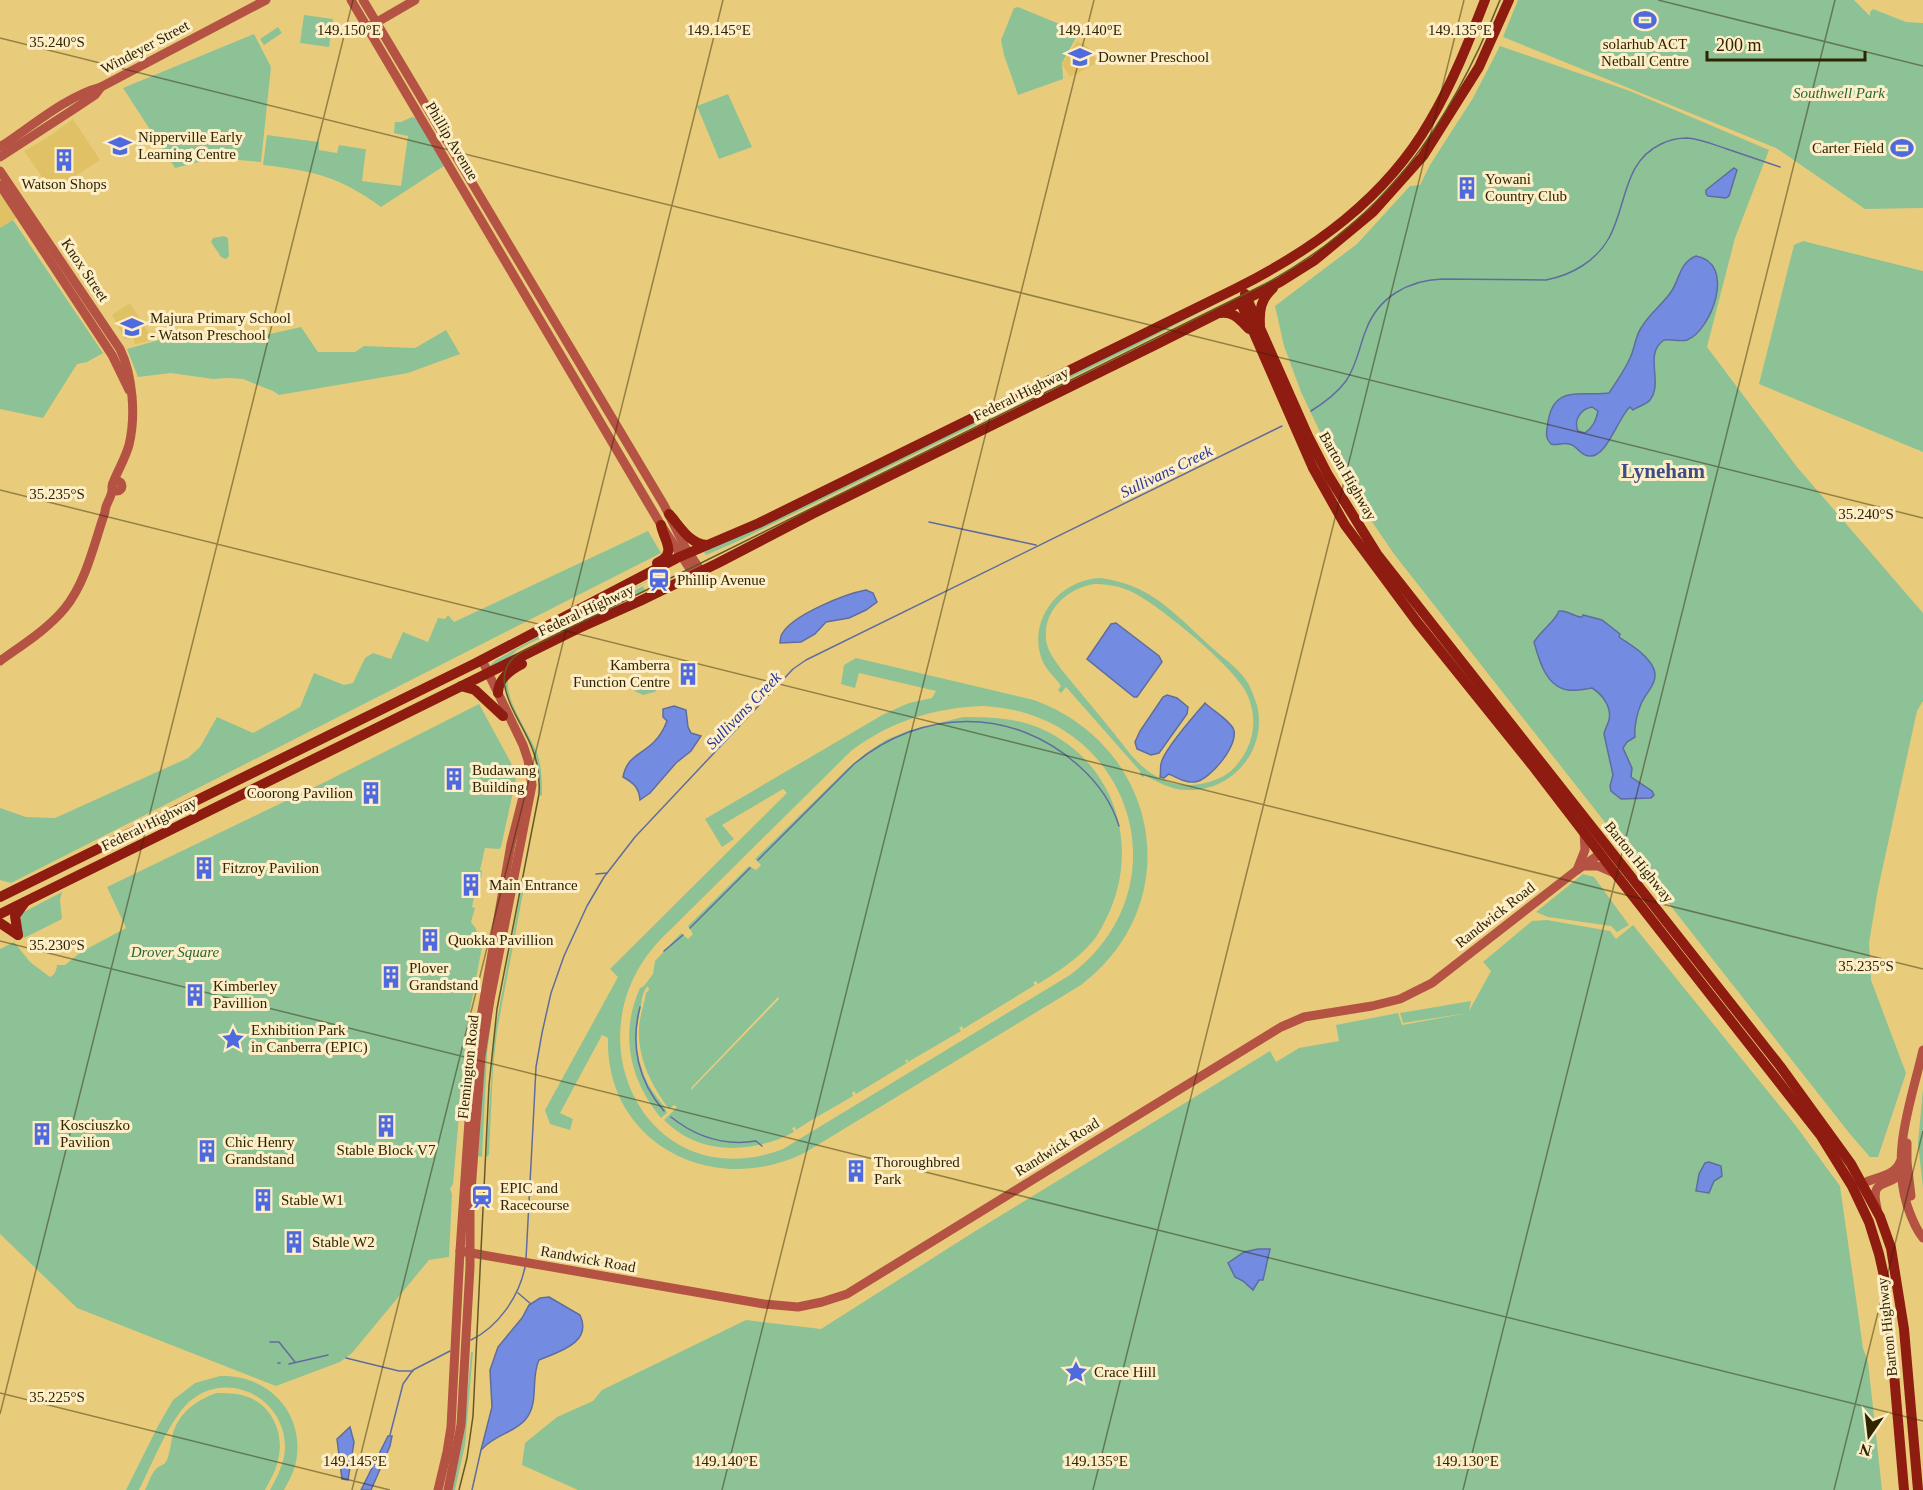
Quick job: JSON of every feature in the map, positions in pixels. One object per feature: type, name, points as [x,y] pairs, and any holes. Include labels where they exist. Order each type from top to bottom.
[{"type":"highway","name":"Federal Highway","points":[[0,897],[573,614],[619,587],[708,544],[759,523],[1238,287],[1282,263],[1323,238],[1365,203],[1401,163],[1425,130],[1447,89],[1485,0]]},
{"type":"highway","points":[[1217,314],[1225,312],[1235,315],[1257,331],[1263,299],[1280,282],[1315,260],[1373,212],[1414,167],[1439,133],[1479,67],[1509,0]]},
{"type":"highway","name":"Federal Highway","points":[[1,915],[461,686],[698,573],[1280,282]]},
{"type":"highway","name":"Barton Highway","points":[[1238,287],[1257,331],[1328,475],[1377,554],[1602,849],[1786,1074],[1851,1164],[1880,1217],[1891,1248],[1898,1283],[1906,1350],[1917,1490]]},
{"type":"highway","name":"Barton Highway","points":[[1257,331],[1313,468],[1346,525],[1417,622],[1584,832],[1602,849],[1617,877],[1821,1136],[1840,1165],[1860,1202],[1879,1254],[1893,1352],[1904,1490]]},
{"type":"highway","points":[[669,514],[692,541],[698,544],[708,544]]},
{"type":"highway","points":[[619,587],[627,578],[666,557],[669,548],[661,525]]},
{"type":"highway","points":[[498,693],[498,686],[512,669],[555,647],[566,635]]},
{"type":"highway","points":[[461,686],[475,690],[503,716]]},
{"type":"highway","points":[[0,888],[14,891]]},
{"type":"highway","points":[[1,915],[18,934],[15,916],[26,902]]},
{"type":"highway","points":[[1860,1202],[1862,1184]]},
{"type":"main road","name":"Windeyer Street","points":[[0,147],[89,90],[101,87],[266,0]]},
{"type":"main road","name":"Phillip Avenue","points":[[351,0],[661,525],[698,573]]},
{"type":"main road","name":"Phillip Avenue","points":[[363,0],[669,514],[686,555]]},
{"type":"main road","points":[[367,28],[415,0]]},
{"type":"main road","name":"Windeyer Street","points":[[0,157],[95,95],[101,87]]},
{"type":"main road","name":"Knox Street","points":[[0,171],[120,349],[127,367],[133,407],[130,435],[116,486],[71,600],[64,610],[44,628],[0,661]]},
{"type":"main road","name":"Knox Street","points":[[0,185],[112,355],[130,392]]},
{"type":"main road","name":"Flemington Road","points":[[474,1116],[473,1063],[477,1035],[511,844],[525,786],[525,768],[521,753],[479,661]]},
{"type":"main road","name":"Flemington Road","points":[[438,1490],[451,1427],[456,1337],[481,1056],[532,785],[523,745],[498,693],[486,675]]},
{"type":"main road","points":[[1577,870],[1585,850],[1584,832]]},
{"type":"main road","name":"Randwick Road","points":[[465,1255],[532,1264],[764,1304],[792,1307],[822,1302],[847,1293],[1281,1027],[1304,1017],[1400,999],[1432,983],[1602,849]]},
{"type":"main road","points":[[1577,870],[1587,866],[1598,866],[1609,870],[1617,877]]},
{"type":"main road","points":[[1923,1050],[1913,1090],[1901,1175],[1914,1224],[1923,1238]]},
{"type":"main road","points":[[1880,1217],[1875,1192],[1884,1178],[1904,1161]]},
{"type":"main road","points":[[1904,1161],[1908,1197],[1923,1230]]},
{"type":"main road","points":[[1851,1164],[1868,1176],[1884,1178],[1893,1183],[1908,1197]]},
{"type":"main road","points":[[1862,1184],[1901,1175]]},
{"type":"main road","name":"Flemington Road","points":[[448,1490],[461,1425],[467,1333],[465,1255]]},
{"type":"shaded area","name":"Downer Preschool","points":[[1077,41],[1090,48],[1088,51],[1097,59],[1095,64],[1070,77],[1062,64]]},
{"type":"shaded area","name":"Watson Shops","points":[[73,119],[100,160],[52,191],[24,151]]},
{"type":"shaded area","points":[[0,194],[18,217],[0,228]]},
{"type":"shaded area","name":"Majura Primary School - Watson Preschool","points":[[130,303],[153,340],[135,344],[133,338],[125,339],[112,315]]},
{"type":"green space","name":"Southwell Park","points":[[1518,0],[1854,0],[1870,16],[1873,9],[1906,22],[1923,23],[1923,208],[1865,209],[1776,148],[1503,37]]},
{"type":"green space","points":[[1018,7],[1079,32],[1062,63],[1063,79],[1018,95],[1001,40],[1014,8]]},
{"type":"green space","points":[[304,15],[333,19],[329,47],[300,43]]},
{"type":"green space","points":[[278,27],[282,33],[264,45],[260,39]]},
{"type":"green space","points":[[254,34],[271,67],[261,162],[215,158],[175,168],[123,88]]},
{"type":"green space","name":"Yowani Country Club","points":[[1500,46],[1630,91],[1769,150],[1735,238],[1707,347],[1797,467],[1923,613],[1923,701],[1917,711],[1878,889],[1869,943],[1871,980],[1906,1073],[1878,1157],[1870,1157],[1850,1134],[1394,554],[1341,476],[1301,392],[1284,346],[1275,306],[1357,244],[1410,186],[1420,185],[1430,165],[1473,98]]},
{"type":"green space","points":[[728,94],[752,147],[719,159],[697,106]]},
{"type":"green space","points":[[416,118],[444,166],[381,207],[352,188],[325,177],[263,165],[267,135],[319,142],[319,150],[337,153],[339,145],[366,149],[362,181],[401,186],[408,136],[394,133],[395,122]]},
{"type":"green space","points":[[13,220],[103,353],[87,362],[77,364],[43,418],[0,409],[0,228]]},
{"type":"green space","points":[[224,236],[228,238],[229,256],[226,259],[221,257],[211,242],[213,238]]},
{"type":"green space","points":[[1803,241],[1923,271],[1923,452],[1759,384],[1794,245]]},
{"type":"green space","points":[[1225,299],[1131,348],[736,542],[706,555],[704,552]]},
{"type":"green space","points":[[301,327],[318,352],[355,352],[364,346],[415,348],[446,330],[460,354],[408,373],[279,395],[243,379],[213,379],[171,373],[138,377],[127,349],[184,333],[247,339]]},
{"type":"green space","points":[[648,531],[661,553],[11,883],[0,880],[0,808],[26,817],[55,818],[188,758],[200,747],[217,717],[253,733],[300,707],[314,673],[344,685],[353,683],[365,658],[373,653],[391,659],[403,632],[428,642],[438,618],[445,619],[448,615],[454,622]]},
{"type":"green space","points":[[673,568],[517,650],[504,663],[490,670],[489,666],[496,660],[584,611],[595,608]]},
{"type":"green space","points":[[1100,578],[1115,581],[1149,594],[1234,666],[1246,680],[1257,705],[1259,722],[1257,738],[1252,752],[1232,776],[1203,789],[1181,790],[1144,775],[1144,777],[1141,776],[1140,771],[1066,687],[1061,693],[1058,690],[1061,686],[1042,660],[1039,631],[1050,605],[1060,594],[1085,580]],"holes":[[[1094,584],[1130,591],[1158,608],[1211,652],[1246,692],[1253,713],[1252,735],[1241,759],[1225,775],[1207,783],[1184,785],[1161,779],[1148,771],[1132,755],[1054,659],[1046,639],[1046,628],[1053,610],[1059,602],[1075,590]]]},
{"type":"green space","points":[[643,586],[645,590],[583,621],[582,619]]},
{"type":"green space","points":[[856,658],[1034,700],[1077,722],[1110,752],[1133,789],[1145,829],[1147,871],[1137,912],[1115,951],[1081,985],[806,1152],[772,1165],[737,1169],[703,1165],[672,1153],[646,1133],[625,1108],[612,1076],[608,1038],[602,1035],[560,1113],[573,1119],[570,1130],[550,1124],[545,1110],[618,977],[610,969],[787,793],[783,789],[722,825],[734,839],[722,847],[705,819],[884,714],[909,703],[932,698],[936,691],[859,673],[855,688],[841,684],[844,665]],"holes":[[[983,706],[1034,716],[1075,738],[1106,771],[1126,810],[1133,853],[1127,896],[1106,938],[1070,975],[783,1149],[735,1159],[694,1152],[660,1131],[636,1100],[623,1062],[621,1021],[633,979],[661,939],[851,751],[881,732],[913,718],[965,707]]]},
{"type":"green space","points":[[508,679],[510,697],[539,758],[542,796],[532,750],[505,686]]},
{"type":"green space","points":[[652,683],[658,687],[655,692],[643,695],[634,691]]},
{"type":"green space","name":"Exhibition Park in Canberra (EPIC)","points":[[479,704],[517,774],[501,847],[499,849],[485,848],[480,870],[482,871],[481,878],[478,878],[472,907],[475,908],[471,922],[482,947],[467,1026],[453,1184],[450,1189],[452,1194],[449,1257],[429,1260],[352,1353],[340,1362],[276,1386],[77,1308],[0,1234],[0,949],[14,942],[30,962],[50,977],[57,965],[65,965],[81,952],[126,928],[107,887],[327,781]]},
{"type":"green space","points":[[963,717],[1015,721],[1044,730],[1070,746],[1091,766],[1106,789],[1117,815],[1122,842],[1121,870],[1115,898],[1099,933],[1080,954],[1052,975],[1038,984],[1036,981],[1033,983],[1035,985],[963,1029],[962,1026],[959,1028],[961,1031],[908,1062],[907,1059],[905,1061],[907,1063],[856,1094],[854,1091],[853,1096],[796,1130],[795,1127],[792,1128],[794,1132],[761,1144],[727,1148],[693,1140],[678,1132],[664,1120],[677,1107],[674,1105],[669,1109],[663,1100],[647,1072],[641,1052],[639,1025],[646,993],[649,990],[648,986],[643,995],[638,1022],[637,1042],[642,1071],[667,1113],[661,1118],[642,1088],[631,1056],[630,1023],[634,1006],[640,988],[653,974],[655,961],[681,933],[688,939],[693,934],[688,926],[749,866],[756,870],[761,865],[755,859],[848,768],[886,740],[910,730]],"holes":[[[778,997],[779,999],[691,1090]]]},
{"type":"green space","points":[[1583,874],[1594,877],[1629,925],[1617,932],[1611,926],[1548,917],[1536,912]]},
{"type":"green space","points":[[523,880],[525,882],[497,1031],[489,1155],[486,1157],[494,1036]]},
{"type":"green space","points":[[62,892],[60,900],[62,919],[24,938],[20,926],[22,913]]},
{"type":"green space","points":[[1547,920],[1610,931],[1616,939],[1633,925],[1796,1126],[1840,1186],[1863,1348],[1868,1362],[1882,1490],[578,1490],[522,1465],[525,1443],[557,1417],[593,1401],[602,1390],[746,1320],[821,1329],[977,1230],[1270,1051],[1276,1062],[1299,1048],[1339,1041],[1336,1025],[1398,1013],[1402,1025],[1468,1013],[1403,1023],[1400,1013],[1471,1001],[1469,1011],[1491,971],[1483,962],[1532,921]]},
{"type":"green space","points":[[493,1007],[487,1054],[482,1157],[478,1156],[486,1042]]},
{"type":"green space","points":[[1923,1088],[1923,1188],[1918,1143]]},
{"type":"green space","points":[[471,1352],[473,1352],[465,1445],[455,1490],[452,1490],[464,1433]]},
{"type":"green space","points":[[220,1376],[252,1381],[265,1388],[287,1409],[297,1438],[297,1455],[294,1469],[284,1490],[270,1490],[285,1453],[282,1430],[275,1415],[265,1402],[251,1393],[236,1388],[220,1388],[204,1392],[189,1402],[161,1443],[139,1490],[126,1490],[173,1400],[195,1383]]},
{"type":"green space","points":[[217,1393],[238,1394],[254,1400],[263,1406],[274,1421],[278,1430],[280,1450],[276,1468],[265,1490],[145,1490],[154,1471],[167,1460],[173,1433],[184,1413],[202,1399]]},
{"type":"water","points":[[1734,168],[1737,170],[1729,196],[1726,198],[1706,194],[1706,190]]},
{"type":"water","points":[[1696,256],[1708,261],[1715,271],[1716,297],[1704,324],[1696,334],[1685,341],[1664,340],[1658,346],[1654,360],[1654,393],[1650,400],[1633,410],[1630,407],[1607,444],[1595,455],[1586,456],[1569,444],[1551,444],[1547,439],[1548,422],[1556,402],[1571,394],[1609,393],[1632,354],[1641,328],[1671,292],[1683,267]],"holes":[[[1592,407],[1598,411],[1590,428],[1585,433],[1578,431],[1577,419],[1581,413]]]},
{"type":"water","points":[[866,590],[873,593],[877,602],[866,610],[849,618],[826,622],[815,634],[801,642],[780,643],[782,634],[788,627],[807,613],[845,596]]},
{"type":"water","points":[[1559,611],[1602,620],[1620,634],[1619,637],[1643,654],[1653,667],[1655,679],[1637,716],[1635,737],[1623,748],[1632,768],[1631,777],[1652,791],[1654,795],[1651,798],[1621,799],[1611,791],[1613,775],[1604,734],[1610,715],[1603,697],[1592,688],[1571,690],[1560,688],[1545,672],[1534,642]]},
{"type":"water","points":[[1116,623],[1159,656],[1162,662],[1137,697],[1134,697],[1087,659],[1111,624]]},
{"type":"water","points":[[1167,695],[1177,698],[1188,707],[1187,714],[1159,753],[1151,755],[1137,749],[1135,742],[1163,697]]},
{"type":"water","points":[[1205,703],[1233,728],[1233,742],[1223,760],[1208,775],[1195,782],[1188,782],[1169,774],[1164,778],[1160,777],[1161,764],[1167,750]]},
{"type":"water","points":[[674,706],[686,710],[691,733],[701,736],[691,751],[676,763],[650,793],[640,800],[635,786],[623,777],[625,770],[631,760],[654,742],[662,732],[667,721],[663,717],[663,709]]},
{"type":"water","points":[[1705,1163],[1721,1166],[1722,1176],[1714,1181],[1709,1193],[1696,1191],[1699,1174]]},
{"type":"water","points":[[1270,1249],[1263,1280],[1259,1280],[1253,1290],[1235,1277],[1228,1263],[1244,1252]]},
{"type":"water","points":[[549,1297],[580,1315],[583,1325],[582,1333],[572,1345],[539,1360],[530,1413],[521,1424],[492,1440],[481,1450],[492,1407],[490,1370],[498,1347],[522,1318],[529,1305],[540,1298]]},
{"type":"water","points":[[350,1427],[354,1442],[348,1480],[342,1479],[337,1439]]},
{"type":"water","points":[[388,1436],[392,1436],[390,1446],[371,1490],[361,1490]]},
{"type":"waterway","name":"Sullivans Creek","points":[[1311,411],[1330,398],[1346,381],[1353,369],[1371,318],[1378,308],[1396,292],[1418,283],[1442,279],[1546,280],[1574,271],[1590,260],[1609,238],[1639,162],[1661,144],[1670,140],[1687,138],[1713,144],[1780,167]]},
{"type":"waterway","name":"Sullivans Creek","points":[[526,1259],[536,1067],[551,993],[564,956],[587,906],[604,877],[635,837],[793,669],[806,660],[1282,426]]},
{"type":"waterway","points":[[929,522],[1036,545]]},
{"type":"waterway","points":[[758,860],[854,764],[880,746],[908,732],[937,724],[967,721],[996,724],[1025,732],[1053,746],[1079,766],[1098,786],[1108,801],[1119,826]]},
{"type":"waterway","points":[[690,928],[750,868]]},
{"type":"waterway","points":[[596,874],[607,873]]},
{"type":"waterway","points":[[664,951],[683,935]]},
{"type":"waterway","points":[[640,1007],[636,1035],[638,1062],[648,1087],[664,1111]]},
{"type":"waterway","points":[[671,1117],[701,1135],[722,1141],[756,1141],[762,1146]]},
{"type":"waterway","name":"Sullivans Creek","points":[[471,1340],[490,1327],[506,1310],[518,1289],[525,1267]]},
{"type":"waterway","points":[[518,1293],[531,1304]]},
{"type":"waterway","points":[[270,1342],[279,1342],[295,1362]]},
{"type":"waterway","name":"Sullivans Creek","points":[[390,1435],[403,1384],[413,1370],[450,1351]]},
{"type":"waterway","points":[[289,1364],[328,1355]]},
{"type":"waterway","points":[[346,1358],[399,1371],[413,1371]]},
{"type":"waterway","points":[[472,1490],[481,1450]]},
{"type":"tram line","points":[[459,1490],[467,1458],[473,1416],[489,1085],[497,1009],[539,794],[538,771],[534,754],[513,710],[504,684],[505,672],[511,661],[523,651],[1265,284],[1308,258],[1346,229],[1379,198],[1409,164],[1436,127],[1459,88],[1500,0]]},
{"type":"place","name":"solarhub ACT Netball Centre","points":[[1645,20]]},
{"type":"place","name":"Downer Preschool","points":[[1080,57]]},
{"type":"place","name":"Nipperville Early Learning Centre","points":[[120,146]]},
{"type":"place","name":"Carter Field","points":[[1902,148]]},
{"type":"place","name":"Watson Shops","points":[[64,160]]},
{"type":"place","name":"Yowani Country Club","points":[[1467,188]]},
{"type":"place","name":"Majura Primary School - Watson Preschool","points":[[132,327]]},
{"type":"place","name":"Phillip Avenue","points":[[659,580]]},
{"type":"place","name":"Kamberra Function Centre","points":[[688,674]]},
{"type":"place","name":"Budawang Building","points":[[454,779]]},
{"type":"place","name":"Coorong Pavilion","points":[[371,793]]},
{"type":"place","name":"Fitzroy Pavilion","points":[[204,868]]},
{"type":"place","name":"Main Entrance","points":[[471,885]]},
{"type":"place","name":"Quokka Pavillion","points":[[430,940]]},
{"type":"place","name":"Plover Grandstand","points":[[391,977]]},
{"type":"place","name":"Kimberley Pavillion","points":[[195,995]]},
{"type":"place","name":"Exhibition Park in Canberra (EPIC)","points":[[233,1039]]},
{"type":"place","name":"Stable Block V7","points":[[386,1126]]},
{"type":"place","name":"Kosciuszko Pavilion","points":[[42,1134]]},
{"type":"place","name":"Chic Henry Grandstand","points":[[207,1151]]},
{"type":"place","name":"Thoroughbred Park","points":[[856,1171]]},
{"type":"place","name":"EPIC and Racecourse","points":[[482,1197]]},
{"type":"place","name":"Stable W1","points":[[263,1200]]},
{"type":"place","name":"Stable W2","points":[[294,1242]]},
{"type":"place","name":"Crace Hill","points":[[1076,1372]]},
{"type":"district","name":"Lyneham","points":[[1663,471]]},
{"type":"park label","name":"Drover Square","points":[[175,952]]}]
